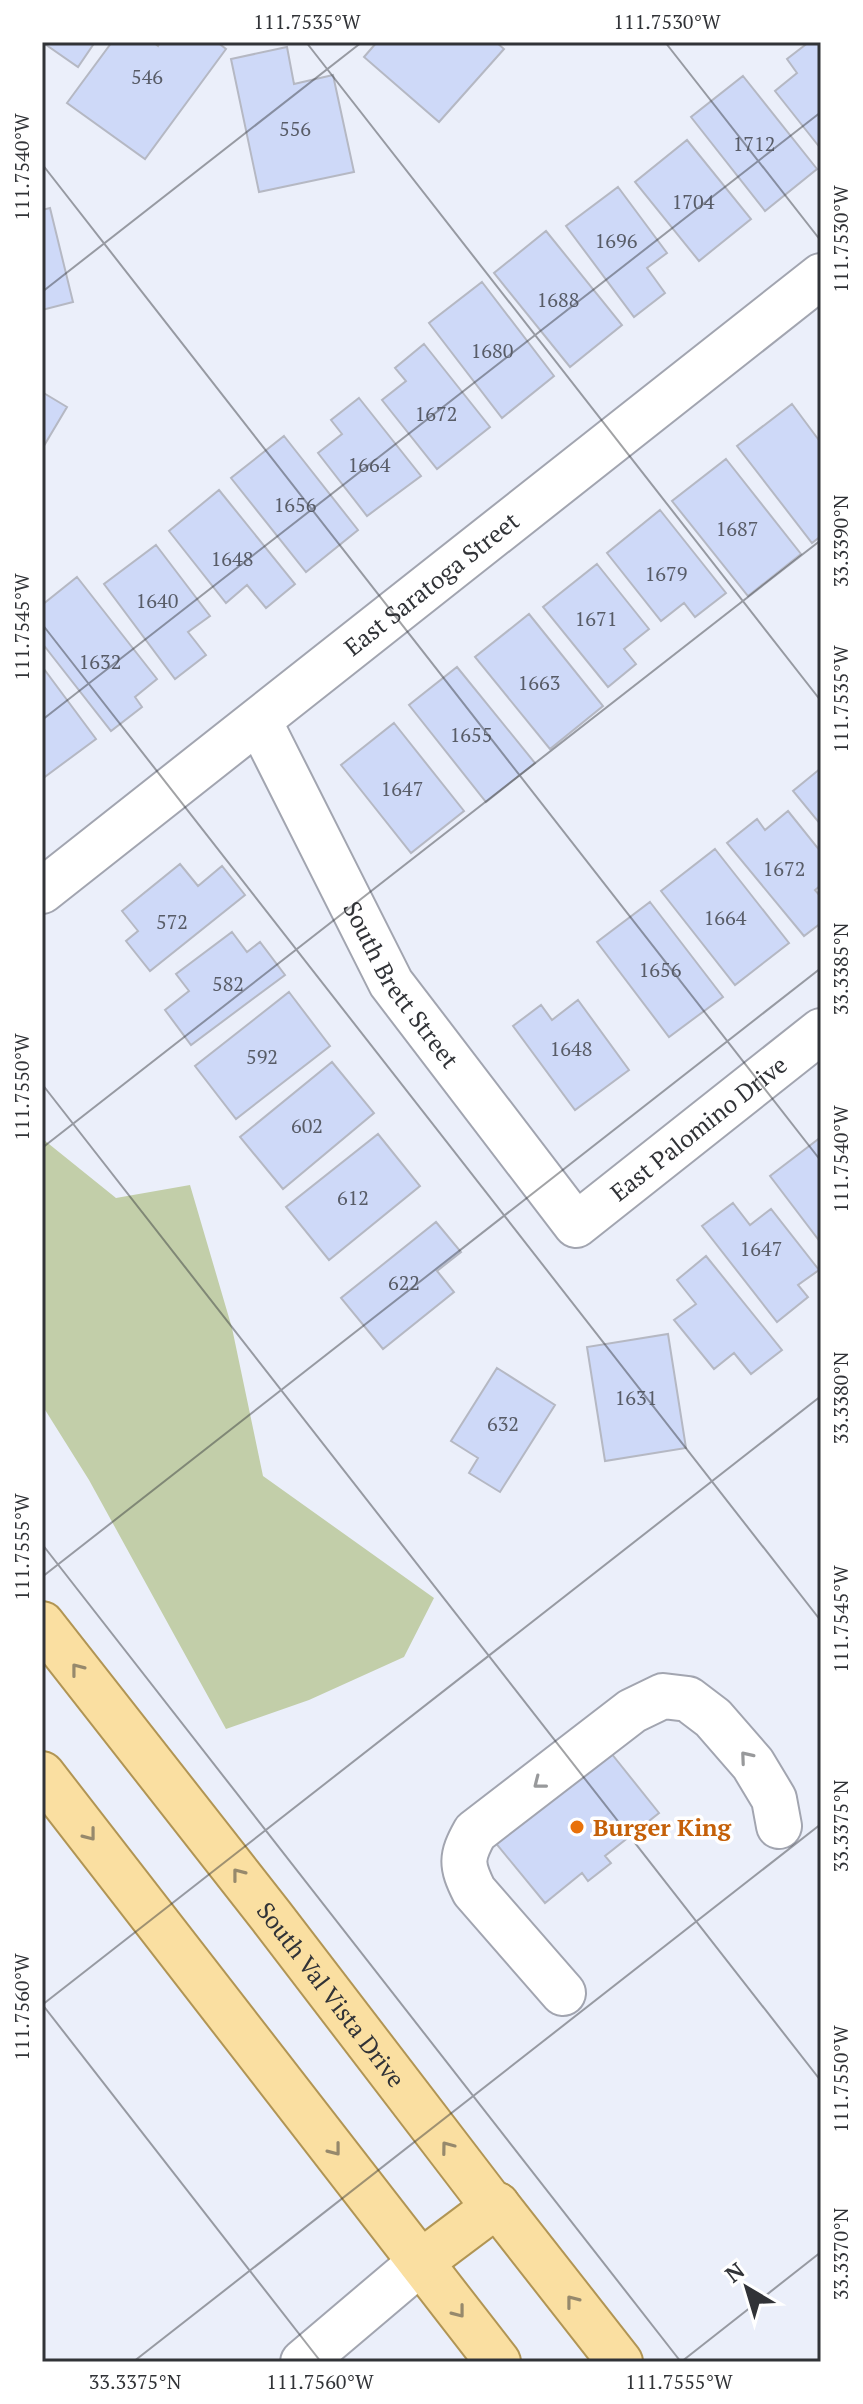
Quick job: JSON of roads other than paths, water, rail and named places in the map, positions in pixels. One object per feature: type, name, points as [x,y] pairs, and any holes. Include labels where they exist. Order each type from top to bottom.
[{"type":"main road","name":"South Val Vista Drive","points":[[42,1624],[490,2202],[497,2205],[620,2362]]},
{"type":"main road","points":[[42,1774],[498,2362]]},
{"type":"main road","points":[[421,2262],[497,2205]]},
{"type":"street","name":"East Saratoga Street","points":[[42,891],[821,276]]},
{"type":"street","name":"South Brett Street","points":[[259,721],[391,983],[576,1225]]},
{"type":"street","name":"East Palomino Drive","points":[[576,1225],[821,1031]]},
{"type":"street","points":[[563,1993],[474,1891],[465,1872],[465,1850],[475,1832],[632,1711],[663,1696],[688,1699],[713,1718],[753,1764],[774,1799],[779,1826]]},
{"type":"street","points":[[303,2362],[421,2262]]},
{"type":"place","name":"Burger King","points":[[577,1827]]}]
